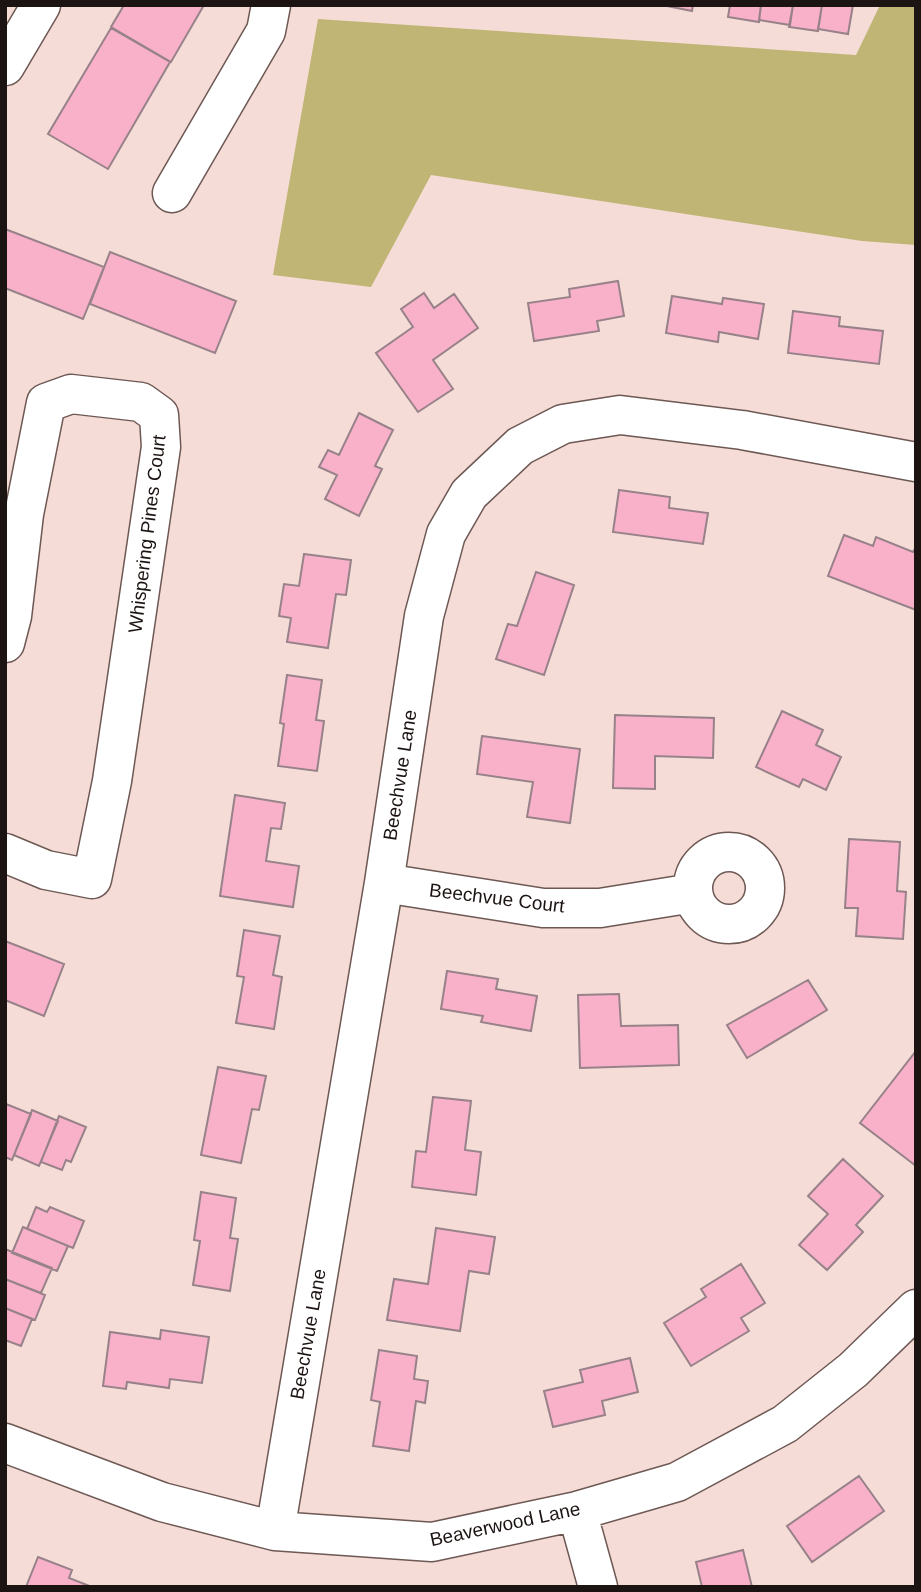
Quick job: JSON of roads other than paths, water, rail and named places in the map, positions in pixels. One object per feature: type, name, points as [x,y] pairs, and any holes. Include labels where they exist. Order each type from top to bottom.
[{"type":"street","points":[[5,66],[41,5]]},
{"type":"street","points":[[172,193],[267,31],[271,5]]},
{"type":"street","name":"Whispering Pines Court","points":[[5,643],[12,616],[24,514],[46,403],[71,394],[141,402],[159,415],[161,447],[114,768],[92,879],[46,870],[5,853]]},
{"type":"street","name":"Beechvue Lane","points":[[275,1531],[384,883],[424,616],[446,534],[469,494],[520,446],[563,424],[620,415],[742,430],[916,462]]},
{"type":"street","name":"Beechvue Court","points":[[384,883],[543,908],[600,908],[693,893]]},
{"type":"street","name":"Beaverwood Lane","points":[[5,1443],[162,1502],[275,1531],[432,1542],[577,1511],[677,1482],[785,1424],[853,1370],[916,1309]]},
{"type":"street","points":[[577,1511],[598,1587]]}]
